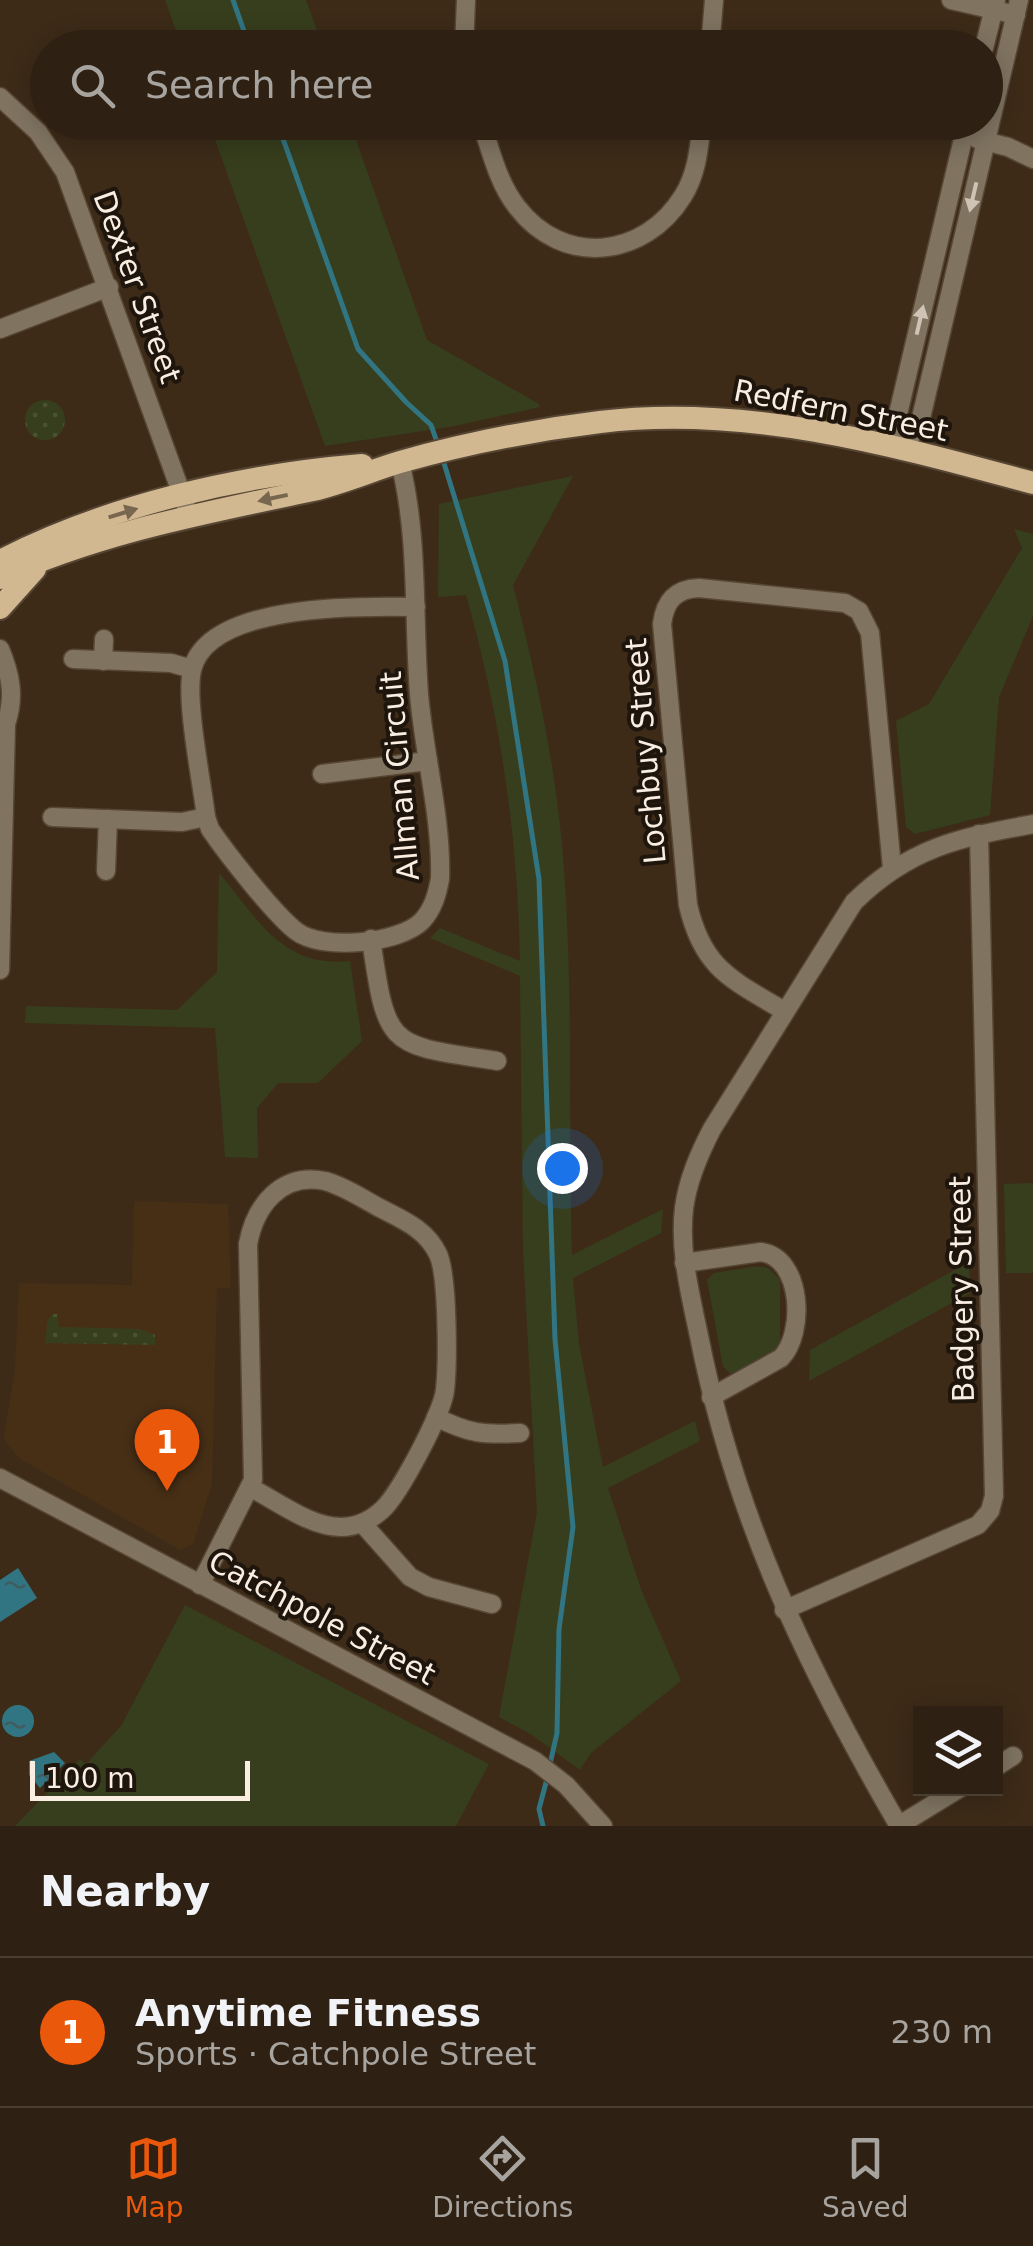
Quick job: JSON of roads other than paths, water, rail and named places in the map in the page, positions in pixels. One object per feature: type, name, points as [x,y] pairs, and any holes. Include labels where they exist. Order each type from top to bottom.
[{"type":"main road","name":"Redfern Street","points":[[0,561],[42,540],[186,505],[318,488],[400,462],[601,422],[680,417],[792,426],[1033,483]]},
{"type":"main road","name":"Redfern Street","points":[[0,578],[186,505]]},
{"type":"main road","points":[[0,608],[37,567],[78,546]]},
{"type":"street","points":[[465,30],[466,0]]},
{"type":"street","points":[[712,30],[714,0]]},
{"type":"street","points":[[951,0],[1018,8],[1003,70]]},
{"type":"street","points":[[988,30],[994,5]]},
{"type":"street","name":"Dexter Street","points":[[0,97],[30,125]]},
{"type":"street","name":"Dexter Street","points":[[43,140],[65,172],[186,505]]},
{"type":"street","points":[[487,140],[502,183],[516,207],[534,226],[566,245],[602,250],[625,246],[666,219],[688,186],[698,160],[700,140]]},
{"type":"street","points":[[902,451],[898,414],[962,140]]},
{"type":"street","points":[[902,451],[921,418],[986,141],[1033,160]]},
{"type":"street","points":[[0,329],[109,288]]},
{"type":"street","name":"Allman Circuit","points":[[192,669],[190,692],[206,816],[217,840],[300,934],[324,944],[406,932],[420,922],[436,898],[441,868],[420,694],[413,523],[400,462]]},
{"type":"street","name":"Lochbuy Street","points":[[784,1011],[719,969],[694,932],[688,905],[662,624],[670,599],[680,591],[699,588],[845,603],[860,611],[870,633],[892,868]]},
{"type":"street","points":[[74,660],[171,663],[192,669],[207,642],[230,627],[324,608],[416,607]]},
{"type":"street","points":[[103,661],[104,639]]},
{"type":"street","points":[[0,650],[11,681],[12,706],[3,718],[0,970]]},
{"type":"street","points":[[322,774],[428,761]]},
{"type":"street","points":[[52,817],[182,822],[206,816]]},
{"type":"street","points":[[106,872],[108,819]]},
{"type":"street","points":[[947,1796],[898,1826],[846,1735],[784,1610],[731,1470],[711,1397],[684,1263],[684,1210],[698,1156],[843,915],[892,868],[921,852],[980,834],[1033,824]]},
{"type":"street","name":"Badgery Street","points":[[784,1610],[978,1526],[990,1511],[994,1496],[980,834]]},
{"type":"street","points":[[371,939],[381,1008],[389,1028],[404,1040],[431,1051],[497,1061]]},
{"type":"street","points":[[200,1585],[250,1488],[254,1465],[248,1244],[253,1220],[265,1200],[291,1183],[331,1183],[418,1228],[431,1241],[444,1278],[446,1389],[436,1417],[396,1493],[385,1508],[362,1523],[342,1527],[321,1524],[250,1488]]},
{"type":"street","points":[[684,1263],[761,1252],[772,1254],[791,1274],[794,1286],[794,1337],[785,1355],[711,1397]]},
{"type":"street","points":[[436,1417],[463,1432],[520,1433]]},
{"type":"street","name":"Catchpole Street","points":[[0,1478],[535,1761],[566,1785],[603,1826]]},
{"type":"street","points":[[362,1523],[410,1576],[428,1586],[492,1604]]},
{"type":"street","points":[[1003,1763],[1014,1756]]},
{"type":"water","points":[[18,1568],[37,1598],[0,1622],[0,1580]]},
{"type":"water","points":[[18,1705],[29,1710],[34,1721],[29,1732],[18,1737],[7,1732],[2,1721],[7,1710]]},
{"type":"water","points":[[54,1752],[65,1763],[40,1788],[29,1775],[29,1761]]},
{"type":"waterway","points":[[233,0],[244,30]]},
{"type":"waterway","points":[[283,140],[358,349],[431,425],[438,445]]},
{"type":"waterway","points":[[443,460],[505,661],[539,879],[555,1339],[573,1527],[559,1629],[557,1733],[550,1764]]},
{"type":"waterway","points":[[543,1826],[539,1809],[548,1775]]},
{"type":"place","name":"Anytime Fitness","points":[[167,1491]]}]
